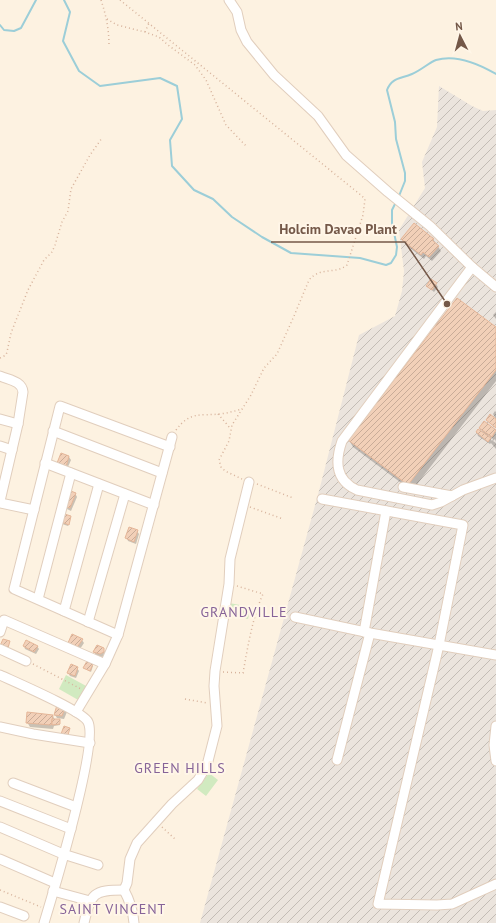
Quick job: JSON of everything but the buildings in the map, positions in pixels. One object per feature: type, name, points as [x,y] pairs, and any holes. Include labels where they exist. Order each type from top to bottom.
[{"type":"street","points":[[229,0],[238,12],[241,30],[255,54],[274,75],[318,116],[346,156],[435,230],[472,267],[496,287]]},
{"type":"street","points":[[472,267],[342,441],[338,453],[337,463],[344,481],[349,486],[357,490],[432,505],[441,502],[463,490],[496,478]]},
{"type":"street","points":[[0,376],[19,384],[22,387],[18,424],[3,478],[0,502],[34,510]]},
{"type":"street","points":[[118,635],[14,589],[60,406],[170,447]]},
{"type":"street","points":[[0,419],[18,424]]},
{"type":"street","points":[[53,431],[162,473]]},
{"type":"street","points":[[76,712],[105,664],[118,635],[172,437]]},
{"type":"street","points":[[0,446],[12,450]]},
{"type":"street","points":[[45,463],[154,505]]},
{"type":"street","points":[[38,599],[71,473]]},
{"type":"street","points":[[134,923],[130,903],[124,890],[127,883],[133,851],[142,835],[195,783],[203,774],[207,765],[217,726],[214,686],[215,671],[229,584],[230,559],[249,482]]},
{"type":"street","points":[[64,611],[99,484]]},
{"type":"street","points":[[403,487],[452,496]]},
{"type":"street","points":[[88,622],[125,494]]},
{"type":"street","points":[[322,499],[463,525],[439,645],[378,904],[452,904],[496,884]]},
{"type":"street","points":[[337,760],[367,632],[386,511]]},
{"type":"street","points":[[295,617],[367,632],[496,655]]},
{"type":"street","points":[[0,632],[4,620],[105,664]]},
{"type":"street","points":[[0,649],[26,661]]},
{"type":"street","points":[[0,675],[76,712],[88,722],[90,743],[85,770],[44,923]]},
{"type":"street","points":[[0,726],[33,734],[90,743]]},
{"type":"street","points":[[496,726],[494,745],[496,761]]},
{"type":"street","points":[[13,783],[76,807]]},
{"type":"street","points":[[0,801],[70,829]]},
{"type":"street","points":[[0,827],[63,854],[98,865]]},
{"type":"street","points":[[0,859],[54,887],[90,901]]},
{"type":"street","points":[[84,923],[90,901],[94,895],[110,890],[124,890]]},
{"type":"street","points":[[0,907],[24,916]]},
{"type":"path","points":[[101,0],[107,19],[110,46]]},
{"type":"path","points":[[120,0],[202,65],[365,199],[350,260],[342,269],[318,273],[312,276],[309,280],[277,354],[264,368],[251,396],[231,429],[229,441],[219,463],[225,471],[249,482],[293,498]]},
{"type":"path","points":[[107,19],[117,25],[159,37],[198,69],[206,80],[226,124],[247,147]]},
{"type":"path","points":[[145,32],[149,23]]},
{"type":"path","points":[[185,52],[185,58]]},
{"type":"path","points":[[198,69],[202,65]]},
{"type":"path","points":[[0,358],[6,355],[11,333],[28,290],[44,260],[52,252],[55,245],[62,222],[68,211],[71,189],[90,155],[102,138]]},
{"type":"path","points":[[328,226],[357,234]]},
{"type":"path","points":[[172,437],[181,423],[189,417],[196,415],[218,414],[242,409]]},
{"type":"path","points":[[218,414],[231,429]]},
{"type":"path","points":[[244,505],[283,520]]},
{"type":"path","points":[[215,671],[243,674],[253,623],[258,605],[264,594],[229,584]]},
{"type":"path","points":[[26,661],[86,691]]},
{"type":"path","points":[[185,699],[216,704]]},
{"type":"path","points":[[156,821],[176,840]]},
{"type":"path","points":[[0,890],[48,909]]},
{"type":"shaded area","points":[[439,86],[483,111],[496,110],[496,923],[200,923],[319,491],[359,335],[395,316],[402,291],[404,271],[399,230],[425,188],[422,162],[437,127]]},
{"type":"green space","points":[[229,603],[251,607],[248,619],[227,614]]},
{"type":"green space","points":[[66,675],[88,687],[80,701],[59,689]]},
{"type":"green space","points":[[209,773],[218,780],[206,796],[197,789]]},
{"type":"waterway","points":[[0,25],[4,30],[14,31],[21,28],[36,0]]},
{"type":"waterway","points":[[64,0],[70,12],[63,41],[79,71],[100,86],[160,78],[177,86],[182,119],[170,140],[172,166],[194,190],[213,199],[232,217],[262,237],[291,253],[360,258],[386,265],[391,263],[396,255],[397,247],[392,223],[392,210],[396,202]]},
{"type":"waterway","points":[[399,196],[405,181],[405,173],[396,139],[395,122],[387,90],[391,83],[397,79],[415,73],[436,60],[444,58],[467,61],[496,74]]},
{"type":"place","name":"Holcim Davao Plant","points":[[447,304]]},
{"type":"district","name":"GRANDVILLE","points":[[244,612]]},
{"type":"district","name":"GREEN HILLS","points":[[180,768]]},
{"type":"district","name":"SAINT VINCENT","points":[[113,909]]}]
